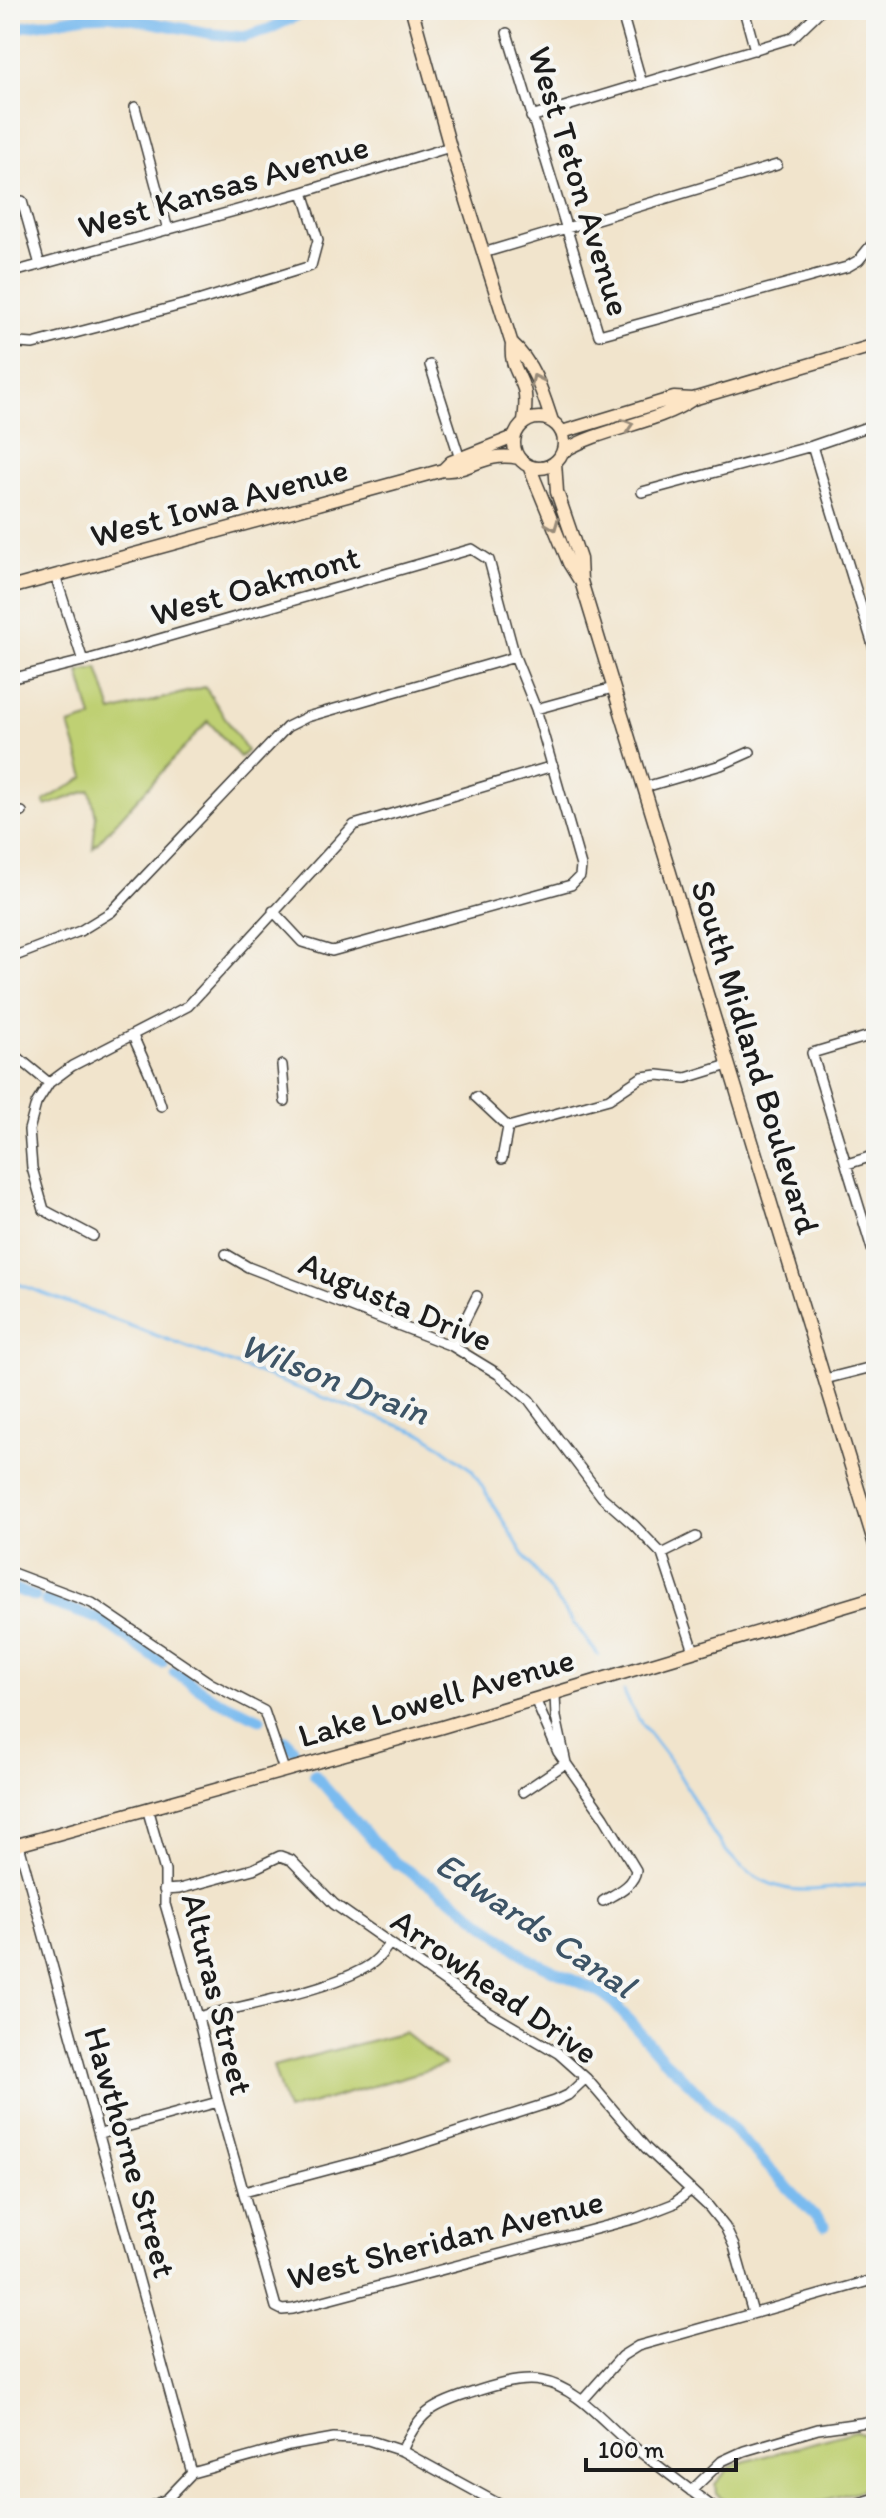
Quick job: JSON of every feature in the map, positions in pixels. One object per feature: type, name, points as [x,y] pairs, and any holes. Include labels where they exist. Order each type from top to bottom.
[{"type":"main road","points":[[412,10],[450,147],[512,344],[511,361],[524,389],[524,422],[514,437],[514,446],[524,462],[546,467],[581,441],[677,410],[693,399],[873,346]]},
{"type":"main road","points":[[512,344],[523,354],[552,421],[562,432],[564,451]]},
{"type":"main road","points":[[562,432],[674,398],[693,399]]},
{"type":"main road","points":[[524,422],[540,417],[552,421]]},
{"type":"main road","name":"West Iowa Avenue","points":[[10,588],[443,470],[460,459],[514,437]]},
{"type":"main road","name":"West Iowa Avenue","points":[[443,470],[454,471],[488,457],[503,455],[524,462]]},
{"type":"main road","name":"South Midland Boulevard","points":[[524,462],[569,563],[581,581]]},
{"type":"main road","name":"South Midland Boulevard","points":[[555,462],[557,492],[580,559],[581,581],[876,1548]]},
{"type":"main road","name":"Lake Lowell Avenue","points":[[14,1846],[555,1694],[876,1597]]},
{"type":"street","points":[[621,10],[642,84]]},
{"type":"street","points":[[744,10],[755,50]]},
{"type":"street","points":[[531,117],[792,38],[821,10]]},
{"type":"street","name":"West Teton Avenue","points":[[507,33],[599,335],[847,267],[859,260],[875,243]]},
{"type":"street","points":[[135,107],[168,230]]},
{"type":"street","name":"West Kansas Avenue","points":[[10,273],[303,192],[450,147]]},
{"type":"street","points":[[483,253],[777,165]]},
{"type":"street","points":[[10,335],[19,343],[33,344],[201,300],[311,266],[318,240],[303,192]]},
{"type":"street","points":[[10,204],[22,201],[40,265]]},
{"type":"street","points":[[873,346],[876,366]]},
{"type":"street","points":[[430,365],[460,459]]},
{"type":"street","points":[[642,492],[812,446],[876,424]]},
{"type":"street","points":[[812,446],[876,655]]},
{"type":"street","name":"West Oakmont","points":[[10,679],[83,661],[472,549],[489,560],[515,657],[536,709],[553,766],[581,866],[580,876],[571,885],[332,951],[302,942],[273,911]]},
{"type":"street","points":[[55,575],[83,661]]},
{"type":"street","points":[[10,958],[80,931],[111,912],[287,727],[307,717],[515,657]]},
{"type":"street","points":[[536,709],[613,688]]},
{"type":"street","points":[[645,787],[721,765],[750,752]]},
{"type":"street","points":[[93,1236],[44,1210],[32,1168],[29,1130],[36,1104],[49,1083],[72,1066],[188,1006],[354,825],[553,766]]},
{"type":"street","points":[[10,816],[22,812]]},
{"type":"street","points":[[876,1034],[812,1053],[876,1262]]},
{"type":"street","points":[[133,1036],[161,1106]]},
{"type":"street","points":[[10,1051],[49,1083]]},
{"type":"street","points":[[282,1065],[285,1101]]},
{"type":"street","points":[[508,1127],[609,1099],[642,1077],[686,1078],[728,1065]]},
{"type":"street","points":[[476,1097],[508,1127]]},
{"type":"street","points":[[502,1159],[508,1127]]},
{"type":"street","points":[[847,1164],[876,1155]]},
{"type":"street","name":"Augusta Drive","points":[[226,1254],[248,1267],[452,1346],[498,1374],[529,1400],[602,1497],[662,1554],[694,1651]]},
{"type":"street","points":[[452,1346],[477,1296]]},
{"type":"street","points":[[825,1379],[876,1366]]},
{"type":"street","points":[[662,1554],[696,1537]]},
{"type":"street","points":[[10,1572],[92,1603],[210,1683],[264,1711],[284,1770]]},
{"type":"street","points":[[555,1694],[556,1717],[566,1763]]},
{"type":"street","points":[[535,1699],[558,1752],[604,1817],[636,1870],[630,1884],[603,1901]]},
{"type":"street","points":[[523,1792],[566,1763]]},
{"type":"street","name":"Alturas Street","points":[[147,1808],[165,1871],[165,1904],[244,2192]]},
{"type":"street","name":"Hawthorne Street","points":[[14,1846],[100,2134],[192,2473]]},
{"type":"street","name":"Arrowhead Drive","points":[[164,1890],[179,1889],[245,1871],[280,1856],[291,1860],[334,1904],[488,2012],[558,2053],[586,2078],[646,2148],[709,2207],[725,2227],[734,2246],[753,2313]]},
{"type":"street","points":[[198,2017],[333,1981],[370,1965],[390,1943]]},
{"type":"street","points":[[244,2192],[402,2150],[541,2106],[568,2095],[586,2078]]},
{"type":"street","points":[[100,2134],[218,2102]]},
{"type":"street","name":"West Sheridan Avenue","points":[[244,2192],[276,2307],[282,2310],[659,2211],[691,2190]]},
{"type":"street","points":[[582,2401],[622,2356],[638,2346],[876,2279]]},
{"type":"street","points":[[402,2451],[413,2425],[428,2410],[481,2390],[538,2380],[560,2386],[582,2401],[622,2437],[714,2508]]},
{"type":"street","points":[[691,2491],[722,2461],[744,2451],[818,2429],[876,2423]]},
{"type":"street","points":[[148,2508],[167,2499],[192,2473],[289,2446],[334,2438],[368,2440],[402,2451],[506,2508]]},
{"type":"street","points":[[843,2508],[876,2498]]},
{"type":"green space","points":[[98,668],[112,712],[205,687],[247,751],[240,757],[208,721],[93,848],[96,817],[90,790],[46,806],[44,801],[85,777],[69,725],[92,718],[79,672]]},
{"type":"green space","points":[[404,2032],[445,2065],[287,2111],[273,2066]]},
{"type":"green space","points":[[855,2431],[876,2439],[876,2486],[796,2508],[734,2508],[716,2494],[715,2484],[729,2468],[740,2463]]},
{"type":"waterway","name":"Edwards Canal","points":[[10,29],[85,16],[110,15],[244,37],[309,10]]},
{"type":"waterway","name":"Wilson Drain","points":[[10,1281],[427,1436],[472,1470],[527,1560],[598,1655]]},
{"type":"waterway","name":"Edwards Canal","points":[[10,1587],[35,1597]]},
{"type":"waterway","name":"Edwards Canal","points":[[46,1601],[102,1620],[162,1663]]},
{"type":"waterway","name":"Edwards Canal","points":[[174,1672],[215,1699],[260,1719]]},
{"type":"waterway","name":"Wilson Drain","points":[[624,1691],[634,1712],[675,1768],[718,1840],[745,1870],[763,1880],[794,1890],[876,1883]]},
{"type":"waterway","name":"Edwards Canal","points":[[286,1740],[293,1749]]},
{"type":"waterway","name":"Edwards Canal","points":[[314,1774],[396,1863],[454,1900],[529,1959],[600,1992],[612,2001],[663,2059],[824,2226]]}]
